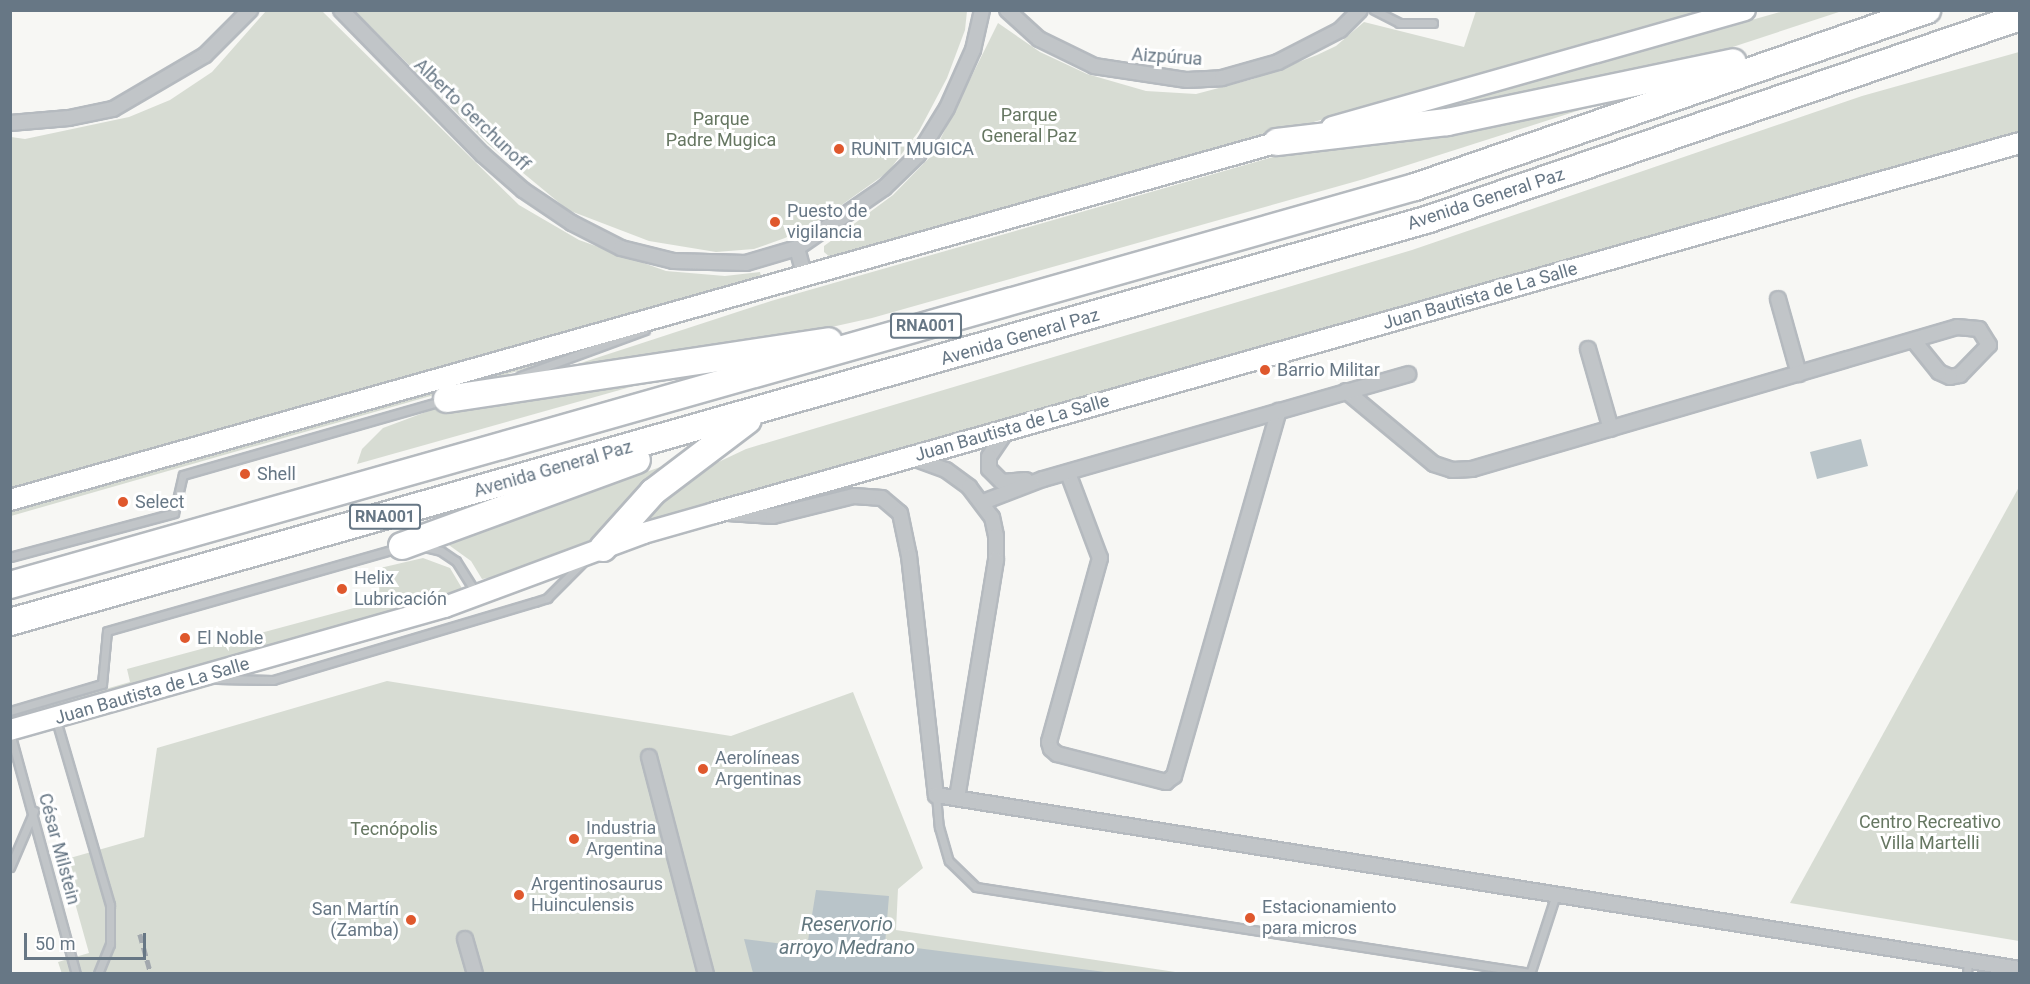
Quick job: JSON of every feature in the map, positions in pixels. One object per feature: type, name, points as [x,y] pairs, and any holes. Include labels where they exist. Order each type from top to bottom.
[{"type":"highway","name":"Avenida General Paz","points":[[10,585],[1415,187],[1927,10]]},
{"type":"highway","name":"Avenida General Paz","points":[[10,622],[760,411],[1429,219],[2019,17]]},
{"type":"highway","points":[[1949,41],[2019,28]]},
{"type":"highway","points":[[1277,142],[1447,122],[1833,42]]},
{"type":"highway","points":[[447,399],[913,330]]},
{"type":"highway","points":[[402,546],[573,486],[760,411]]},
{"type":"highway","points":[[598,550],[652,492],[760,411]]},
{"type":"street","points":[[10,123],[69,118],[113,109],[205,55],[250,10]]},
{"type":"street","name":"Alberto Gerchunoff","points":[[341,10],[482,154],[523,190],[572,223],[621,248],[673,261],[746,263],[797,248],[884,188],[918,154],[947,108],[973,50],[982,10]]},
{"type":"street","name":"Aizpúrua","points":[[1007,10],[1039,39],[1085,62],[1127,74],[1187,80],[1222,78],[1278,63],[1340,30],[1360,10]]},
{"type":"street","points":[[10,500],[1745,10]]},
{"type":"street","name":"Juan Bautista de La Salle","points":[[10,732],[477,596],[598,550],[714,513],[2019,143]]},
{"type":"street","points":[[797,248],[804,275]]},
{"type":"street","points":[[1778,299],[1799,374]]},
{"type":"street","points":[[1346,392],[1434,464],[1452,470],[1472,469],[1914,341],[1968,327],[1979,329],[1989,345],[1960,375],[1950,377],[1939,372],[1914,341]]},
{"type":"street","points":[[1588,349],[1611,429]]},
{"type":"street","points":[[983,502],[1044,479],[1408,374]]},
{"type":"street","points":[[1068,473],[1100,558],[1049,742],[1051,749],[1057,754],[1166,782],[1174,776],[1279,411]]},
{"type":"street","points":[[1008,429],[989,457],[995,478],[1002,482],[1044,479]]},
{"type":"street","points":[[910,457],[946,470],[983,502],[992,517],[996,560],[957,797]]},
{"type":"street","points":[[714,513],[773,516],[854,496],[882,498],[900,513],[909,556],[936,795],[1968,967],[2019,969]]},
{"type":"street","points":[[649,757],[679,880],[706,974]]},
{"type":"street","points":[[465,939],[475,974]]},
{"type":"lane","points":[[1374,10],[1399,22],[1433,23]]},
{"type":"lane","points":[[10,557],[174,513],[183,475],[447,399],[589,353],[708,303]]},
{"type":"lane","points":[[10,711],[102,684],[107,631],[402,546],[441,551],[456,561],[477,596]]},
{"type":"lane","points":[[194,679],[273,680],[535,602],[547,598],[598,550]]},
{"type":"lane","points":[[55,718],[110,905],[110,944],[98,974]]},
{"type":"lane","name":"César Milstein","points":[[10,732],[34,811],[76,974]]},
{"type":"lane","points":[[936,795],[939,827],[949,861],[976,887],[1004,893],[1530,973],[1555,897]]},
{"type":"lane","points":[[10,867],[34,811]]},
{"type":"green space","points":[[266,11],[322,11],[519,205],[579,240],[666,271],[725,276],[760,272],[761,276],[11,490],[11,137],[25,139],[129,117],[170,100],[212,72]]},
{"type":"green space","name":"Parque Padre Mugica","points":[[355,11],[967,11],[965,30],[947,78],[919,131],[888,172],[826,216],[785,238],[754,249],[716,252],[649,241],[568,210],[488,144]]},
{"type":"green space","name":"Parque General Paz","points":[[1476,11],[1708,11],[831,258],[824,252],[824,246],[893,195],[933,154],[998,23],[1040,52],[1087,74],[1146,91],[1196,94],[1253,79],[1317,55],[1336,46],[1364,22],[1464,47]]},
{"type":"green space","points":[[1784,11],[1842,11],[1693,60],[1415,122],[1413,115]]},
{"type":"green space","points":[[2019,52],[2019,132],[642,523],[640,520],[691,475],[746,449],[1412,250],[1862,96]]},
{"type":"green space","points":[[1579,107],[1580,110],[1364,179],[872,318],[791,336],[535,378],[771,301],[1287,153]]},
{"type":"green space","points":[[541,361],[542,364],[11,516],[11,511]]},
{"type":"green space","points":[[666,377],[357,464],[362,449],[383,428],[434,409]]},
{"type":"green space","points":[[663,466],[666,468],[597,537],[505,576],[482,579],[471,561],[446,543]]},
{"type":"green space","name":"Centro Recreativo Villa Martelli","points":[[2019,487],[2019,941],[1790,903]]},
{"type":"green space","points":[[423,558],[450,568],[463,590],[11,720],[11,716],[130,682],[127,669],[365,605],[379,593],[380,568]]},
{"type":"green space","name":"Tecnópolis","points":[[387,681],[731,736],[853,692],[923,868],[898,889],[896,930],[1182,973],[62,974],[58,962],[89,953],[63,860],[144,837],[157,748]]},
{"type":"water","points":[[1861,439],[1868,466],[1817,479],[1810,452]]},
{"type":"water","name":"Reservorio arroyo Medrano","points":[[816,890],[889,896],[885,944],[1113,973],[753,973],[744,939],[807,947]]},
{"type":"railway","points":[[140,934],[151,974]]},
{"type":"place","name":"RUNIT MUGICA","points":[[839,149]]},
{"type":"place","name":"Puesto de vigilancia","points":[[775,222]]},
{"type":"place","name":"Barrio Militar","points":[[1265,370]]},
{"type":"place","name":"Shell","points":[[245,474]]},
{"type":"place","name":"Select","points":[[123,502]]},
{"type":"place","name":"Helix Lubricación","points":[[342,589]]},
{"type":"place","name":"El Noble","points":[[185,638]]},
{"type":"place","name":"Aerolíneas Argentinas","points":[[703,769]]},
{"type":"place","name":"Industria Argentina","points":[[574,839]]},
{"type":"place","name":"Argentinosaurus Huinculensis","points":[[519,895]]},
{"type":"place","name":"Estacionamiento para micros","points":[[1250,918]]},
{"type":"place","name":"San Martín (Zamba)","points":[[411,920]]}]
